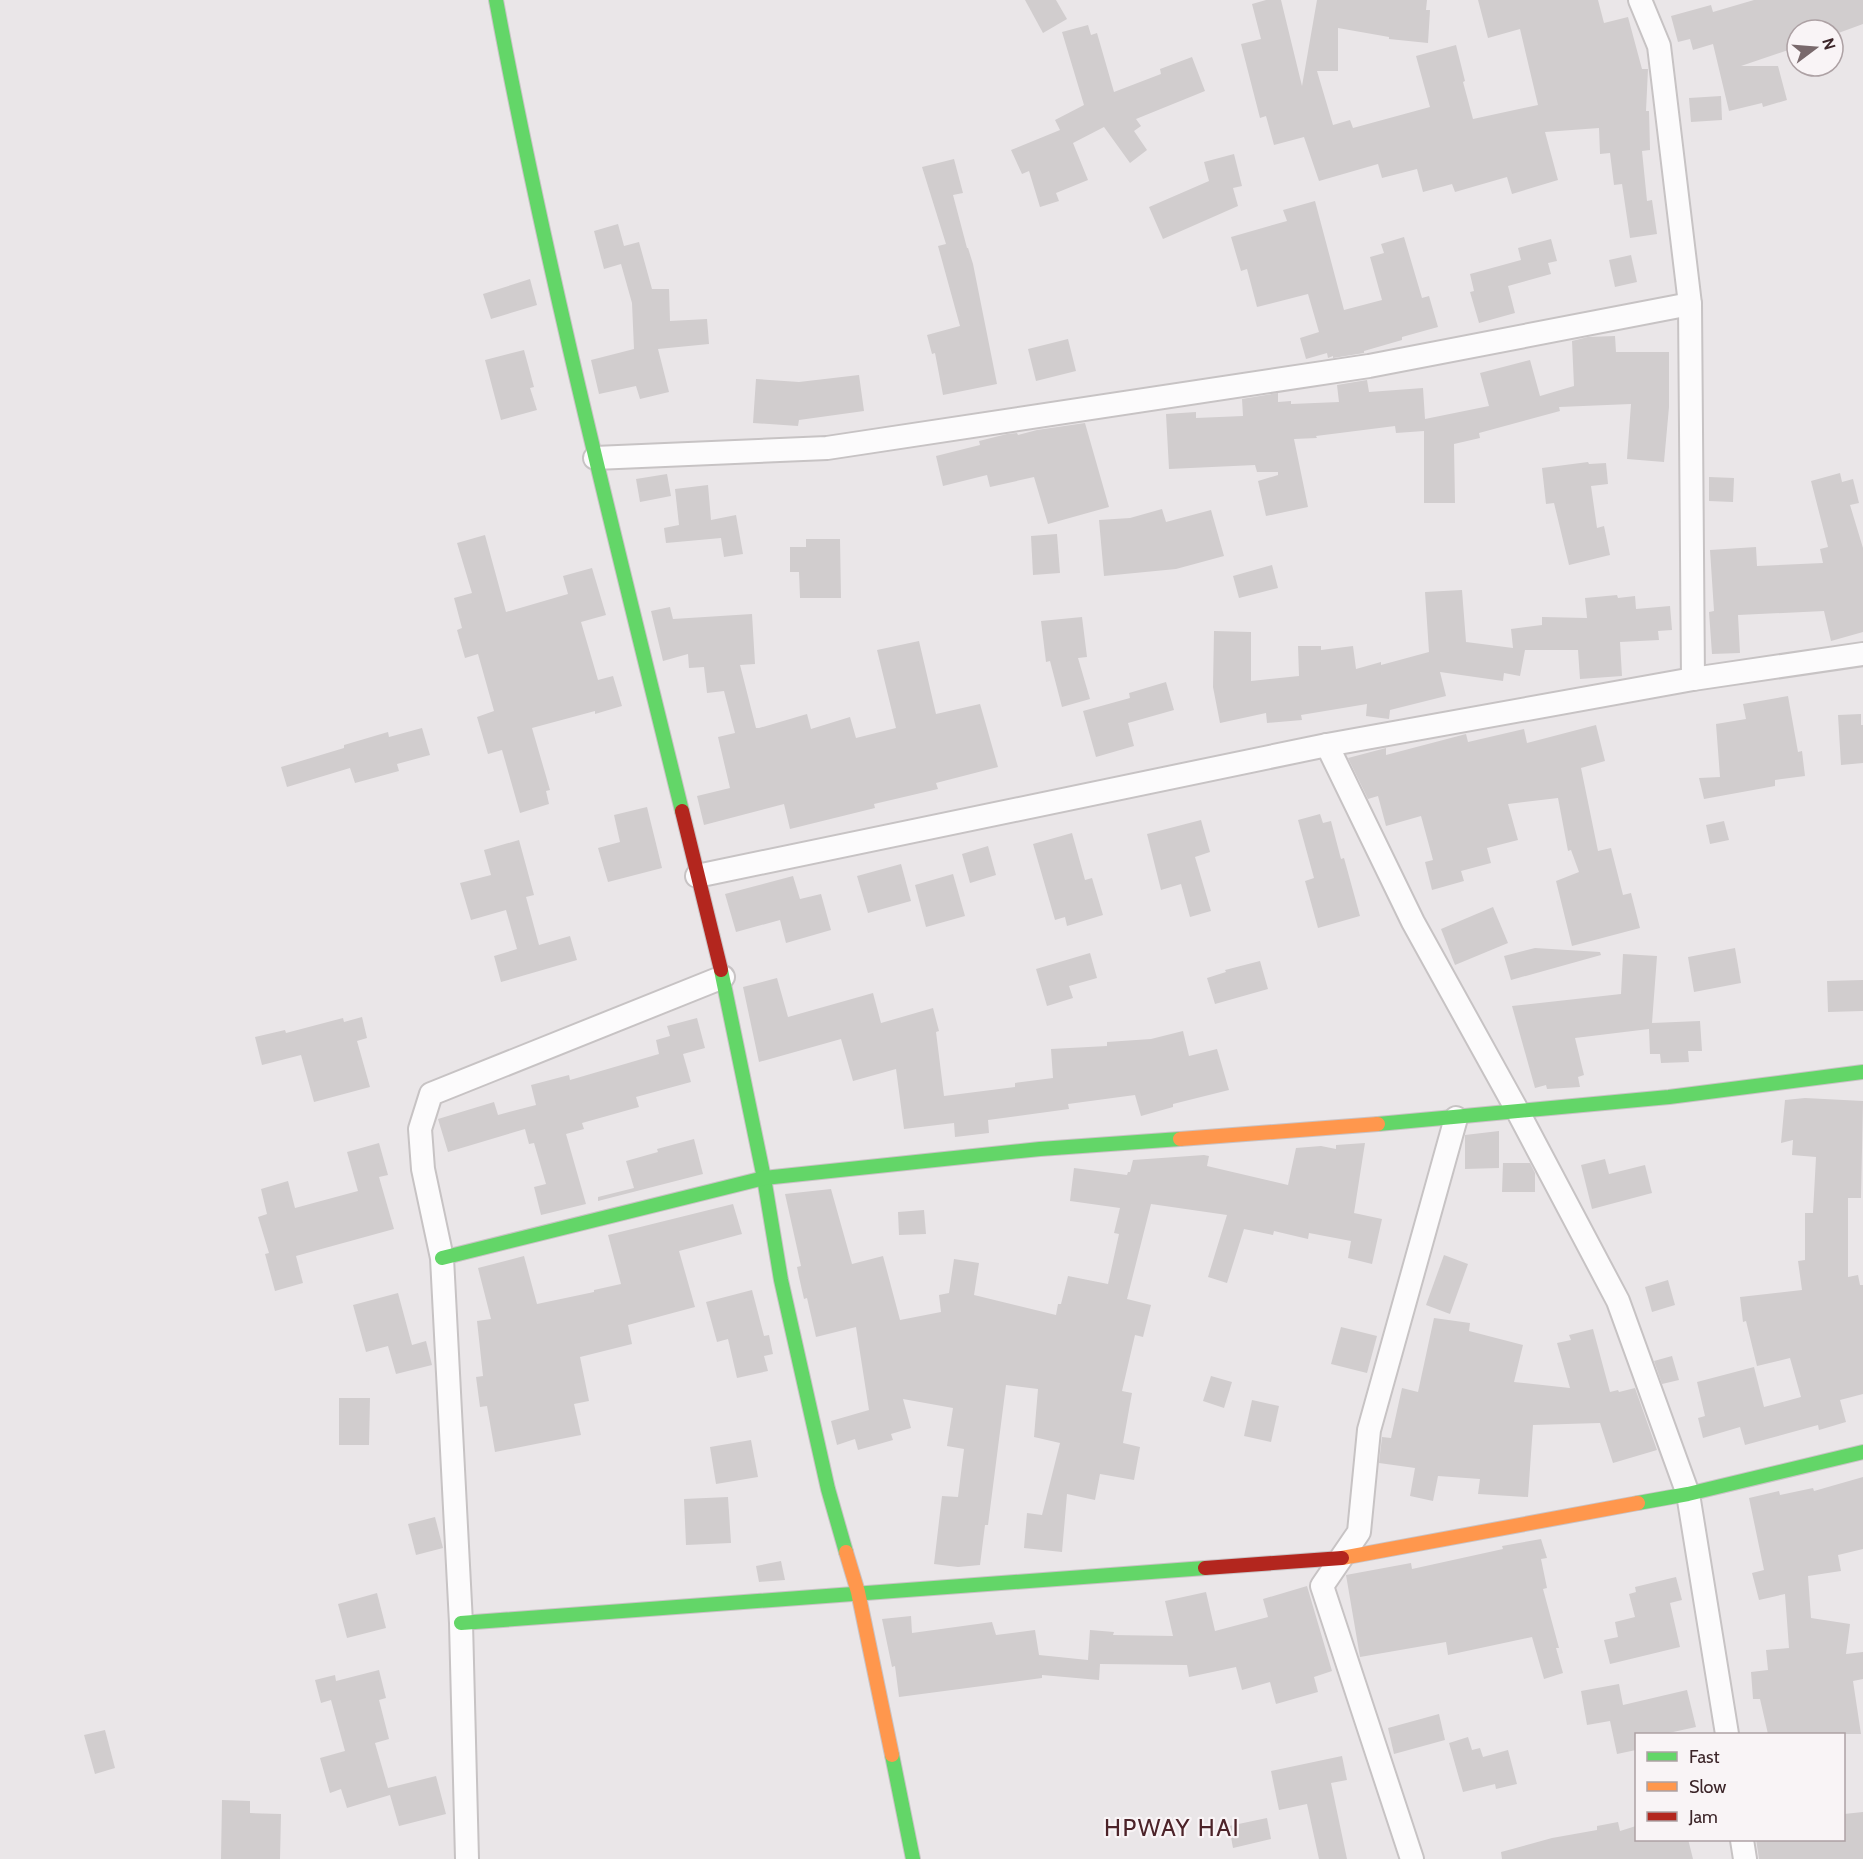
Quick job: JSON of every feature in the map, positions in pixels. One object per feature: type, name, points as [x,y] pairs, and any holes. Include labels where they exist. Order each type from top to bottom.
[{"type":"street","points":[[496,0],[516,108],[595,458],[723,977],[764,1178],[780,1280],[828,1489],[858,1592],[913,1859]]},
{"type":"street","points":[[1640,0],[1659,46],[1690,304],[1693,679]]},
{"type":"street","points":[[595,458],[827,448],[1369,366],[1690,304]]},
{"type":"street","points":[[697,876],[1327,745],[1693,679],[1863,654]]},
{"type":"street","points":[[1327,745],[1413,922],[1517,1110],[1618,1301],[1688,1494],[1726,1733]]},
{"type":"street","points":[[467,1859],[461,1623],[442,1258],[423,1169],[420,1129],[431,1094],[723,977]]},
{"type":"street","points":[[442,1258],[764,1178],[1040,1149],[1456,1118],[1517,1110],[1669,1097],[1863,1072]]},
{"type":"street","points":[[1412,1859],[1322,1586],[1359,1532],[1369,1430],[1456,1118]]},
{"type":"street","points":[[461,1623],[1340,1558],[1688,1494],[1863,1452]]},
{"type":"street","points":[[1742,1841],[1745,1859]]},
{"type":"building","points":[[1025,0],[1056,0],[1067,19],[1043,33]]},
{"type":"building","points":[[1266,0],[1281,0],[1302,86],[1317,0],[1427,0],[1426,10],[1430,10],[1428,43],[1389,39],[1389,37],[1338,28],[1338,71],[1317,71],[1333,125],[1350,120],[1353,128],[1430,107],[1416,56],[1456,45],[1473,119],[1538,105],[1520,29],[1488,38],[1478,0],[1598,0],[1604,23],[1628,17],[1642,69],[1648,69],[1646,111],[1649,111],[1650,150],[1642,151],[1647,201],[1652,200],[1657,234],[1630,238],[1622,184],[1614,185],[1610,153],[1600,154],[1599,128],[1545,132],[1558,180],[1512,194],[1507,177],[1455,192],[1452,184],[1423,192],[1417,169],[1382,178],[1378,164],[1319,181],[1304,137],[1274,145],[1266,116],[1260,118],[1241,44],[1261,39],[1252,4]]},
{"type":"building","points":[[1754,0],[1863,0],[1863,24],[1845,31],[1845,18],[1785,18],[1785,51],[1741,66],[1778,66],[1787,100],[1763,107],[1762,103],[1729,111],[1713,44],[1693,50],[1690,39],[1678,42],[1671,16],[1711,5],[1713,12]]},
{"type":"building","points":[[1088,25],[1091,35],[1097,33],[1114,92],[1161,74],[1160,69],[1192,57],[1205,91],[1136,119],[1141,126],[1134,131],[1147,150],[1130,163],[1104,127],[1073,143],[1088,180],[1056,193],[1059,201],[1040,207],[1029,171],[1022,174],[1011,150],[1060,130],[1055,120],[1084,105],[1062,32]]},
{"type":"building","points":[[1721,96],[1722,120],[1691,122],[1689,98]]},
{"type":"building","points":[[1234,154],[1242,186],[1233,188],[1238,206],[1163,239],[1149,207],[1209,181],[1204,162]]},
{"type":"building","points":[[954,159],[963,193],[953,195],[973,264],[997,384],[943,395],[935,353],[932,354],[927,335],[960,326],[938,246],[946,244],[922,167]]},
{"type":"building","points":[[1315,201],[1344,310],[1382,300],[1370,257],[1384,253],[1381,244],[1404,237],[1422,298],[1429,296],[1438,327],[1402,337],[1402,340],[1364,351],[1364,353],[1328,358],[1327,353],[1306,359],[1300,338],[1319,332],[1308,294],[1257,307],[1247,269],[1241,271],[1231,237],[1287,221],[1283,210]]},
{"type":"building","points":[[618,224],[624,246],[639,242],[652,289],[669,289],[670,321],[707,319],[709,344],[658,349],[669,392],[640,399],[636,386],[599,394],[591,360],[634,349],[632,303],[621,264],[604,269],[594,231]]},
{"type":"building","points":[[1551,239],[1557,261],[1548,263],[1551,274],[1508,286],[1515,313],[1479,323],[1470,292],[1474,291],[1470,274],[1521,260],[1518,248]]},
{"type":"building","points":[[1631,255],[1637,282],[1615,287],[1609,260]]},
{"type":"building","points":[[530,279],[537,305],[491,319],[483,294]]},
{"type":"building","points":[[1615,336],[1616,352],[1669,352],[1669,407],[1664,462],[1627,459],[1631,404],[1559,407],[1560,411],[1479,433],[1480,438],[1454,444],[1455,503],[1424,503],[1424,431],[1396,433],[1395,426],[1316,436],[1317,438],[1294,439],[1308,507],[1266,516],[1258,481],[1278,475],[1278,472],[1257,472],[1255,465],[1169,469],[1166,414],[1196,412],[1196,418],[1243,416],[1242,399],[1278,393],[1278,402],[1291,401],[1291,404],[1339,402],[1337,385],[1367,380],[1369,392],[1423,388],[1425,419],[1489,406],[1480,373],[1530,360],[1540,396],[1574,386],[1572,341],[1588,337]]},
{"type":"building","points":[[1068,339],[1076,371],[1036,381],[1028,349]]},
{"type":"building","points":[[524,350],[534,387],[530,388],[537,410],[501,420],[485,360]]},
{"type":"building","points":[[859,375],[864,411],[799,420],[798,426],[753,423],[756,379],[799,382]]},
{"type":"building","points":[[1085,423],[1109,507],[1048,524],[1034,477],[990,487],[987,475],[943,486],[936,456],[980,445],[979,441],[1007,434],[1017,433],[1018,435]]},
{"type":"building","points":[[1588,462],[1589,464],[1606,463],[1608,484],[1591,486],[1597,528],[1604,526],[1610,555],[1569,565],[1554,503],[1546,504],[1542,468]]},
{"type":"building","points":[[1840,473],[1842,482],[1853,479],[1859,503],[1850,505],[1863,548],[1863,632],[1831,641],[1824,611],[1738,615],[1740,653],[1712,654],[1709,612],[1714,611],[1710,550],[1756,547],[1757,566],[1823,563],[1820,549],[1828,547],[1811,481]]},
{"type":"building","points":[[667,474],[671,496],[640,502],[636,479]]},
{"type":"building","points":[[1709,477],[1734,478],[1733,502],[1709,501]]},
{"type":"building","points":[[708,485],[711,520],[736,515],[743,554],[724,557],[721,538],[666,543],[664,528],[679,525],[675,489]]},
{"type":"building","points":[[1162,509],[1166,522],[1211,510],[1224,556],[1176,569],[1104,576],[1099,520],[1130,518]]},
{"type":"building","points":[[1057,534],[1060,573],[1033,575],[1031,536]]},
{"type":"building","points":[[485,535],[506,612],[568,594],[563,576],[592,568],[606,615],[581,622],[598,680],[613,676],[622,706],[532,728],[550,790],[546,791],[549,804],[520,813],[502,750],[488,754],[477,717],[494,711],[478,654],[465,658],[457,630],[462,628],[454,598],[472,593],[457,543]]},
{"type":"building","points":[[806,539],[840,539],[841,598],[800,598],[799,572],[790,572],[790,547],[806,547]]},
{"type":"building","points":[[1272,565],[1278,588],[1239,598],[1233,576]]},
{"type":"building","points":[[1462,590],[1466,642],[1513,648],[1511,629],[1542,625],[1542,617],[1587,618],[1585,598],[1617,595],[1618,598],[1635,596],[1636,609],[1670,606],[1672,630],[1658,631],[1659,640],[1620,642],[1622,676],[1580,679],[1578,650],[1525,650],[1520,676],[1504,673],[1503,681],[1440,672],[1446,696],[1390,710],[1389,719],[1366,716],[1367,704],[1301,715],[1302,720],[1267,723],[1266,713],[1220,723],[1213,687],[1214,631],[1251,632],[1251,681],[1299,676],[1298,646],[1321,646],[1321,650],[1353,646],[1356,669],[1381,662],[1381,665],[1429,652],[1425,592]]},
{"type":"building","points":[[670,607],[673,619],[752,614],[755,664],[740,665],[756,728],[807,714],[811,729],[850,717],[856,738],[896,728],[877,650],[919,641],[936,714],[980,704],[998,767],[936,783],[938,789],[874,804],[875,808],[790,829],[784,804],[704,825],[697,796],[730,788],[718,737],[735,733],[724,691],[707,693],[704,667],[689,668],[688,654],[663,661],[651,611]]},
{"type":"building","points":[[1082,617],[1087,657],[1078,658],[1090,699],[1062,707],[1050,661],[1046,662],[1041,621]]},
{"type":"building","points":[[1166,682],[1174,710],[1128,723],[1134,746],[1096,757],[1083,711],[1130,698],[1129,693]]},
{"type":"building","points":[[1788,696],[1798,752],[1802,751],[1805,776],[1775,780],[1775,786],[1704,799],[1699,778],[1720,777],[1716,724],[1746,719],[1743,704]]},
{"type":"building","points":[[1861,714],[1863,763],[1841,765],[1838,715]]},
{"type":"building","points":[[1596,725],[1605,761],[1581,768],[1598,851],[1611,848],[1623,895],[1631,893],[1640,928],[1572,946],[1556,881],[1579,872],[1571,850],[1568,851],[1558,798],[1508,804],[1518,840],[1487,848],[1491,863],[1461,871],[1464,881],[1432,890],[1425,862],[1433,860],[1421,816],[1386,826],[1378,796],[1368,799],[1348,758],[1386,748],[1386,755],[1466,734],[1468,742],[1524,729],[1527,743]]},
{"type":"building","points":[[422,728],[430,755],[397,764],[399,771],[355,783],[350,768],[287,787],[281,767],[388,732],[389,737]]},
{"type":"building","points":[[647,807],[662,868],[608,882],[598,848],[620,842],[614,815]]},
{"type":"building","points":[[1320,814],[1323,823],[1331,821],[1360,916],[1318,928],[1305,881],[1314,878],[1298,820]]},
{"type":"building","points":[[1201,820],[1210,852],[1195,857],[1211,911],[1190,917],[1181,884],[1161,890],[1147,834]]},
{"type":"building","points":[[1724,821],[1729,840],[1710,844],[1706,825]]},
{"type":"building","points":[[1072,833],[1085,880],[1092,878],[1103,915],[1067,926],[1065,917],[1055,920],[1033,844]]},
{"type":"building","points":[[519,840],[534,895],[526,897],[539,945],[570,936],[577,960],[501,982],[494,956],[517,949],[506,910],[471,920],[460,883],[491,875],[484,850]]},
{"type":"building","points":[[988,846],[996,875],[970,883],[962,854]]},
{"type":"building","points":[[901,864],[911,901],[868,913],[857,876]]},
{"type":"building","points":[[953,874],[965,916],[926,927],[915,885]]},
{"type":"building","points":[[793,876],[800,899],[821,894],[831,930],[786,943],[780,920],[736,932],[725,894]]},
{"type":"building","points":[[1493,907],[1508,943],[1455,965],[1441,929]]},
{"type":"building","points":[[1535,948],[1600,952],[1601,955],[1511,980],[1504,956]]},
{"type":"building","points":[[1735,948],[1741,983],[1694,992],[1688,957]]},
{"type":"building","points":[[1090,953],[1097,978],[1069,986],[1073,998],[1047,1006],[1036,969]]},
{"type":"building","points":[[1623,954],[1657,956],[1652,1023],[1700,1021],[1702,1051],[1688,1051],[1689,1062],[1661,1063],[1660,1054],[1650,1054],[1649,1029],[1575,1038],[1584,1075],[1578,1077],[1580,1087],[1547,1089],[1546,1085],[1535,1088],[1512,1006],[1621,994]]},
{"type":"building","points":[[1260,961],[1268,989],[1215,1004],[1207,978],[1226,972],[1225,970]]},
{"type":"building","points":[[777,978],[788,1017],[873,993],[881,1023],[933,1008],[939,1031],[936,1032],[944,1096],[1015,1087],[1015,1083],[1053,1078],[1051,1049],[1107,1046],[1107,1042],[1151,1039],[1183,1031],[1189,1056],[1217,1049],[1229,1090],[1173,1104],[1173,1107],[1141,1116],[1135,1095],[1068,1104],[1069,1109],[988,1120],[989,1133],[955,1137],[954,1123],[904,1129],[896,1069],[853,1081],[841,1039],[759,1062],[743,987]]},
{"type":"building","points":[[1863,980],[1863,1011],[1828,1012],[1827,981]]},
{"type":"building","points":[[362,1017],[367,1038],[357,1041],[370,1087],[314,1102],[301,1055],[262,1065],[255,1037],[285,1030],[286,1033],[343,1018],[344,1022]]},
{"type":"building","points":[[697,1018],[705,1048],[683,1054],[691,1082],[636,1097],[639,1107],[582,1123],[584,1129],[566,1134],[586,1204],[541,1215],[534,1187],[546,1184],[534,1143],[529,1144],[525,1129],[448,1152],[438,1119],[494,1102],[498,1115],[536,1105],[531,1085],[569,1075],[570,1080],[659,1054],[656,1040],[670,1036],[667,1026]]},
{"type":"building","points":[[1805,1098],[1863,1101],[1861,1198],[1848,1198],[1848,1277],[1858,1275],[1860,1285],[1863,1285],[1863,1394],[1840,1400],[1846,1422],[1819,1430],[1818,1425],[1745,1445],[1740,1427],[1703,1438],[1698,1418],[1705,1416],[1697,1382],[1754,1367],[1764,1407],[1801,1397],[1790,1358],[1757,1366],[1746,1321],[1743,1322],[1740,1297],[1802,1290],[1798,1261],[1805,1260],[1805,1213],[1813,1213],[1816,1157],[1792,1155],[1793,1140],[1781,1143],[1785,1100]]},
{"type":"building","points":[[1499,1131],[1499,1168],[1465,1169],[1465,1135]]},
{"type":"building","points":[[694,1139],[703,1174],[598,1201],[598,1197],[634,1188],[626,1161],[658,1152],[657,1149]]},
{"type":"building","points":[[379,1143],[388,1175],[379,1177],[394,1229],[296,1256],[303,1283],[275,1291],[265,1254],[269,1253],[258,1217],[267,1214],[261,1189],[288,1181],[295,1208],[358,1191],[347,1152]]},
{"type":"building","points":[[1365,1143],[1354,1213],[1382,1219],[1372,1264],[1348,1258],[1351,1241],[1309,1233],[1308,1239],[1274,1231],[1273,1235],[1244,1229],[1227,1283],[1208,1277],[1227,1215],[1151,1204],[1127,1299],[1151,1305],[1143,1337],[1135,1335],[1122,1391],[1132,1393],[1123,1443],[1140,1447],[1134,1480],[1100,1474],[1095,1500],[1067,1494],[1062,1552],[1024,1548],[1027,1513],[1042,1515],[1060,1443],[1034,1437],[1038,1389],[1006,1385],[988,1525],[985,1525],[980,1565],[958,1567],[934,1564],[942,1496],[958,1497],[964,1449],[947,1446],[953,1408],[903,1399],[911,1428],[891,1434],[893,1440],[858,1450],[855,1439],[837,1445],[831,1421],[869,1410],[856,1327],[816,1337],[807,1298],[804,1299],[799,1277],[797,1267],[801,1266],[785,1194],[831,1189],[852,1264],[883,1256],[900,1320],[941,1312],[939,1295],[949,1293],[954,1259],[979,1263],[974,1295],[1056,1315],[1068,1276],[1108,1284],[1119,1234],[1114,1233],[1120,1208],[1070,1201],[1074,1168],[1127,1175],[1133,1160],[1204,1155],[1209,1156],[1207,1166],[1288,1185],[1296,1148],[1321,1146],[1336,1149],[1336,1145]]},
{"type":"building","points":[[1605,1159],[1609,1174],[1645,1165],[1652,1193],[1592,1209],[1581,1165]]},
{"type":"building","points":[[1503,1163],[1530,1163],[1535,1173],[1535,1192],[1502,1192]]},
{"type":"building","points":[[733,1204],[742,1234],[679,1251],[695,1307],[628,1325],[632,1344],[580,1357],[589,1401],[574,1404],[581,1435],[495,1452],[487,1406],[480,1407],[476,1377],[483,1376],[477,1321],[491,1319],[478,1268],[524,1256],[537,1304],[594,1292],[594,1290],[621,1284],[608,1235]]},
{"type":"building","points":[[924,1210],[926,1234],[899,1235],[898,1212]]},
{"type":"building","points":[[1444,1255],[1468,1264],[1450,1314],[1426,1305]]},
{"type":"building","points":[[1668,1280],[1675,1305],[1652,1312],[1645,1287]]},
{"type":"building","points":[[752,1290],[764,1336],[769,1335],[773,1354],[764,1356],[768,1371],[737,1378],[728,1339],[717,1342],[706,1302]]},
{"type":"building","points":[[398,1293],[412,1345],[426,1341],[432,1365],[396,1374],[388,1346],[366,1352],[353,1305]]},
{"type":"building","points":[[1434,1318],[1470,1323],[1469,1331],[1523,1345],[1514,1382],[1570,1388],[1557,1343],[1571,1340],[1569,1335],[1593,1329],[1610,1392],[1635,1388],[1657,1450],[1613,1463],[1600,1423],[1533,1425],[1528,1497],[1478,1494],[1480,1479],[1438,1476],[1433,1501],[1410,1496],[1415,1468],[1379,1463],[1382,1437],[1391,1438],[1402,1388],[1418,1392]]},
{"type":"building","points":[[1341,1327],[1377,1336],[1367,1373],[1331,1364]]},
{"type":"building","points":[[1672,1356],[1679,1380],[1662,1384],[1654,1361]]},
{"type":"building","points":[[1211,1376],[1232,1382],[1224,1408],[1203,1401]]},
{"type":"building","points":[[339,1398],[370,1398],[369,1445],[339,1445]]},
{"type":"building","points":[[1252,1400],[1279,1406],[1271,1442],[1244,1436]]},
{"type":"building","points":[[751,1440],[758,1477],[716,1484],[710,1447]]},
{"type":"building","points":[[1863,1477],[1863,1549],[1838,1555],[1841,1571],[1808,1576],[1811,1618],[1850,1624],[1846,1654],[1863,1652],[1863,1679],[1853,1681],[1861,1734],[1768,1733],[1760,1699],[1753,1699],[1751,1672],[1768,1670],[1766,1650],[1789,1648],[1785,1594],[1759,1600],[1752,1573],[1764,1570],[1749,1498],[1779,1491],[1780,1495],[1813,1488],[1814,1491]]},
{"type":"building","points":[[728,1497],[731,1543],[686,1545],[684,1499]]},
{"type":"building","points":[[435,1517],[443,1548],[416,1555],[408,1524]]},
{"type":"building","points":[[1541,1539],[1547,1558],[1541,1559],[1547,1588],[1543,1589],[1559,1648],[1556,1648],[1563,1673],[1544,1679],[1532,1637],[1448,1655],[1446,1642],[1360,1657],[1346,1575],[1411,1563],[1412,1569],[1503,1549],[1502,1546]]},
{"type":"building","points":[[781,1561],[785,1580],[759,1582],[756,1566]]},
{"type":"building","points":[[1676,1577],[1682,1600],[1670,1603],[1680,1647],[1610,1664],[1604,1640],[1618,1637],[1615,1622],[1635,1617],[1629,1594],[1636,1592],[1635,1587]]},
{"type":"building","points":[[1307,1586],[1332,1671],[1314,1677],[1318,1692],[1276,1704],[1270,1682],[1242,1690],[1236,1667],[1189,1677],[1187,1665],[1100,1664],[1099,1680],[1042,1675],[1042,1678],[899,1697],[895,1666],[892,1667],[882,1619],[911,1616],[912,1633],[992,1622],[996,1635],[1035,1630],[1039,1655],[1088,1660],[1090,1630],[1114,1632],[1113,1635],[1173,1636],[1165,1601],[1206,1592],[1215,1631],[1268,1617],[1263,1599]]},
{"type":"building","points":[[377,1593],[386,1628],[347,1638],[338,1604]]},
{"type":"building","points":[[379,1670],[386,1698],[379,1700],[389,1739],[375,1743],[388,1788],[436,1776],[446,1814],[399,1826],[390,1795],[347,1808],[341,1789],[330,1793],[320,1758],[345,1751],[331,1700],[321,1703],[315,1680],[335,1675],[336,1681]]},
{"type":"building","points":[[1619,1684],[1623,1705],[1687,1690],[1696,1727],[1669,1733],[1635,1733],[1635,1750],[1617,1754],[1610,1721],[1587,1725],[1581,1691]]},
{"type":"building","points":[[1439,1714],[1445,1740],[1394,1754],[1388,1728]]},
{"type":"building","points":[[105,1730],[115,1768],[95,1774],[84,1735]]},
{"type":"building","points":[[1468,1737],[1472,1750],[1480,1748],[1483,1757],[1508,1750],[1517,1784],[1496,1789],[1495,1784],[1463,1792],[1449,1743]]},
{"type":"building","points":[[1342,1756],[1347,1780],[1331,1783],[1347,1859],[1319,1859],[1307,1804],[1279,1810],[1271,1771]]},
{"type":"building","points":[[222,1800],[250,1801],[250,1813],[281,1814],[280,1859],[221,1859]]},
{"type":"building","points":[[1863,1812],[1863,1859],[1759,1859],[1756,1841],[1845,1841],[1845,1814]]},
{"type":"building","points":[[1267,1818],[1271,1839],[1233,1848],[1229,1826]]},
{"type":"building","points":[[1618,1822],[1620,1831],[1635,1826],[1635,1841],[1688,1841],[1693,1859],[1502,1859],[1501,1852],[1552,1838],[1597,1830],[1597,1826]]},
{"type":"traffic: fast","points":[[496,0],[560,306],[682,811]]},
{"type":"traffic: fast","points":[[721,970],[764,1178],[781,1280],[828,1489],[846,1552]]},
{"type":"traffic: fast","points":[[1378,1124],[1669,1097],[1863,1072]]},
{"type":"traffic: fast","points":[[442,1258],[764,1178],[1040,1149],[1180,1139]]},
{"type":"traffic: fast","points":[[1638,1503],[1688,1494],[1863,1452]]},
{"type":"traffic: fast","points":[[461,1623],[1205,1568]]},
{"type":"traffic: fast","points":[[892,1755],[913,1859]]},
{"type":"traffic: slow","points":[[1180,1139],[1378,1124]]},
{"type":"traffic: slow","points":[[1342,1558],[1638,1503]]},
{"type":"traffic: slow","points":[[846,1552],[858,1592],[892,1755]]},
{"type":"traffic: jam","points":[[682,811],[721,970]]},
{"type":"traffic: jam","points":[[1205,1568],[1342,1558]]},
{"type":"district","name":"HPWAY HAI","points":[[1172,1827]]}]
